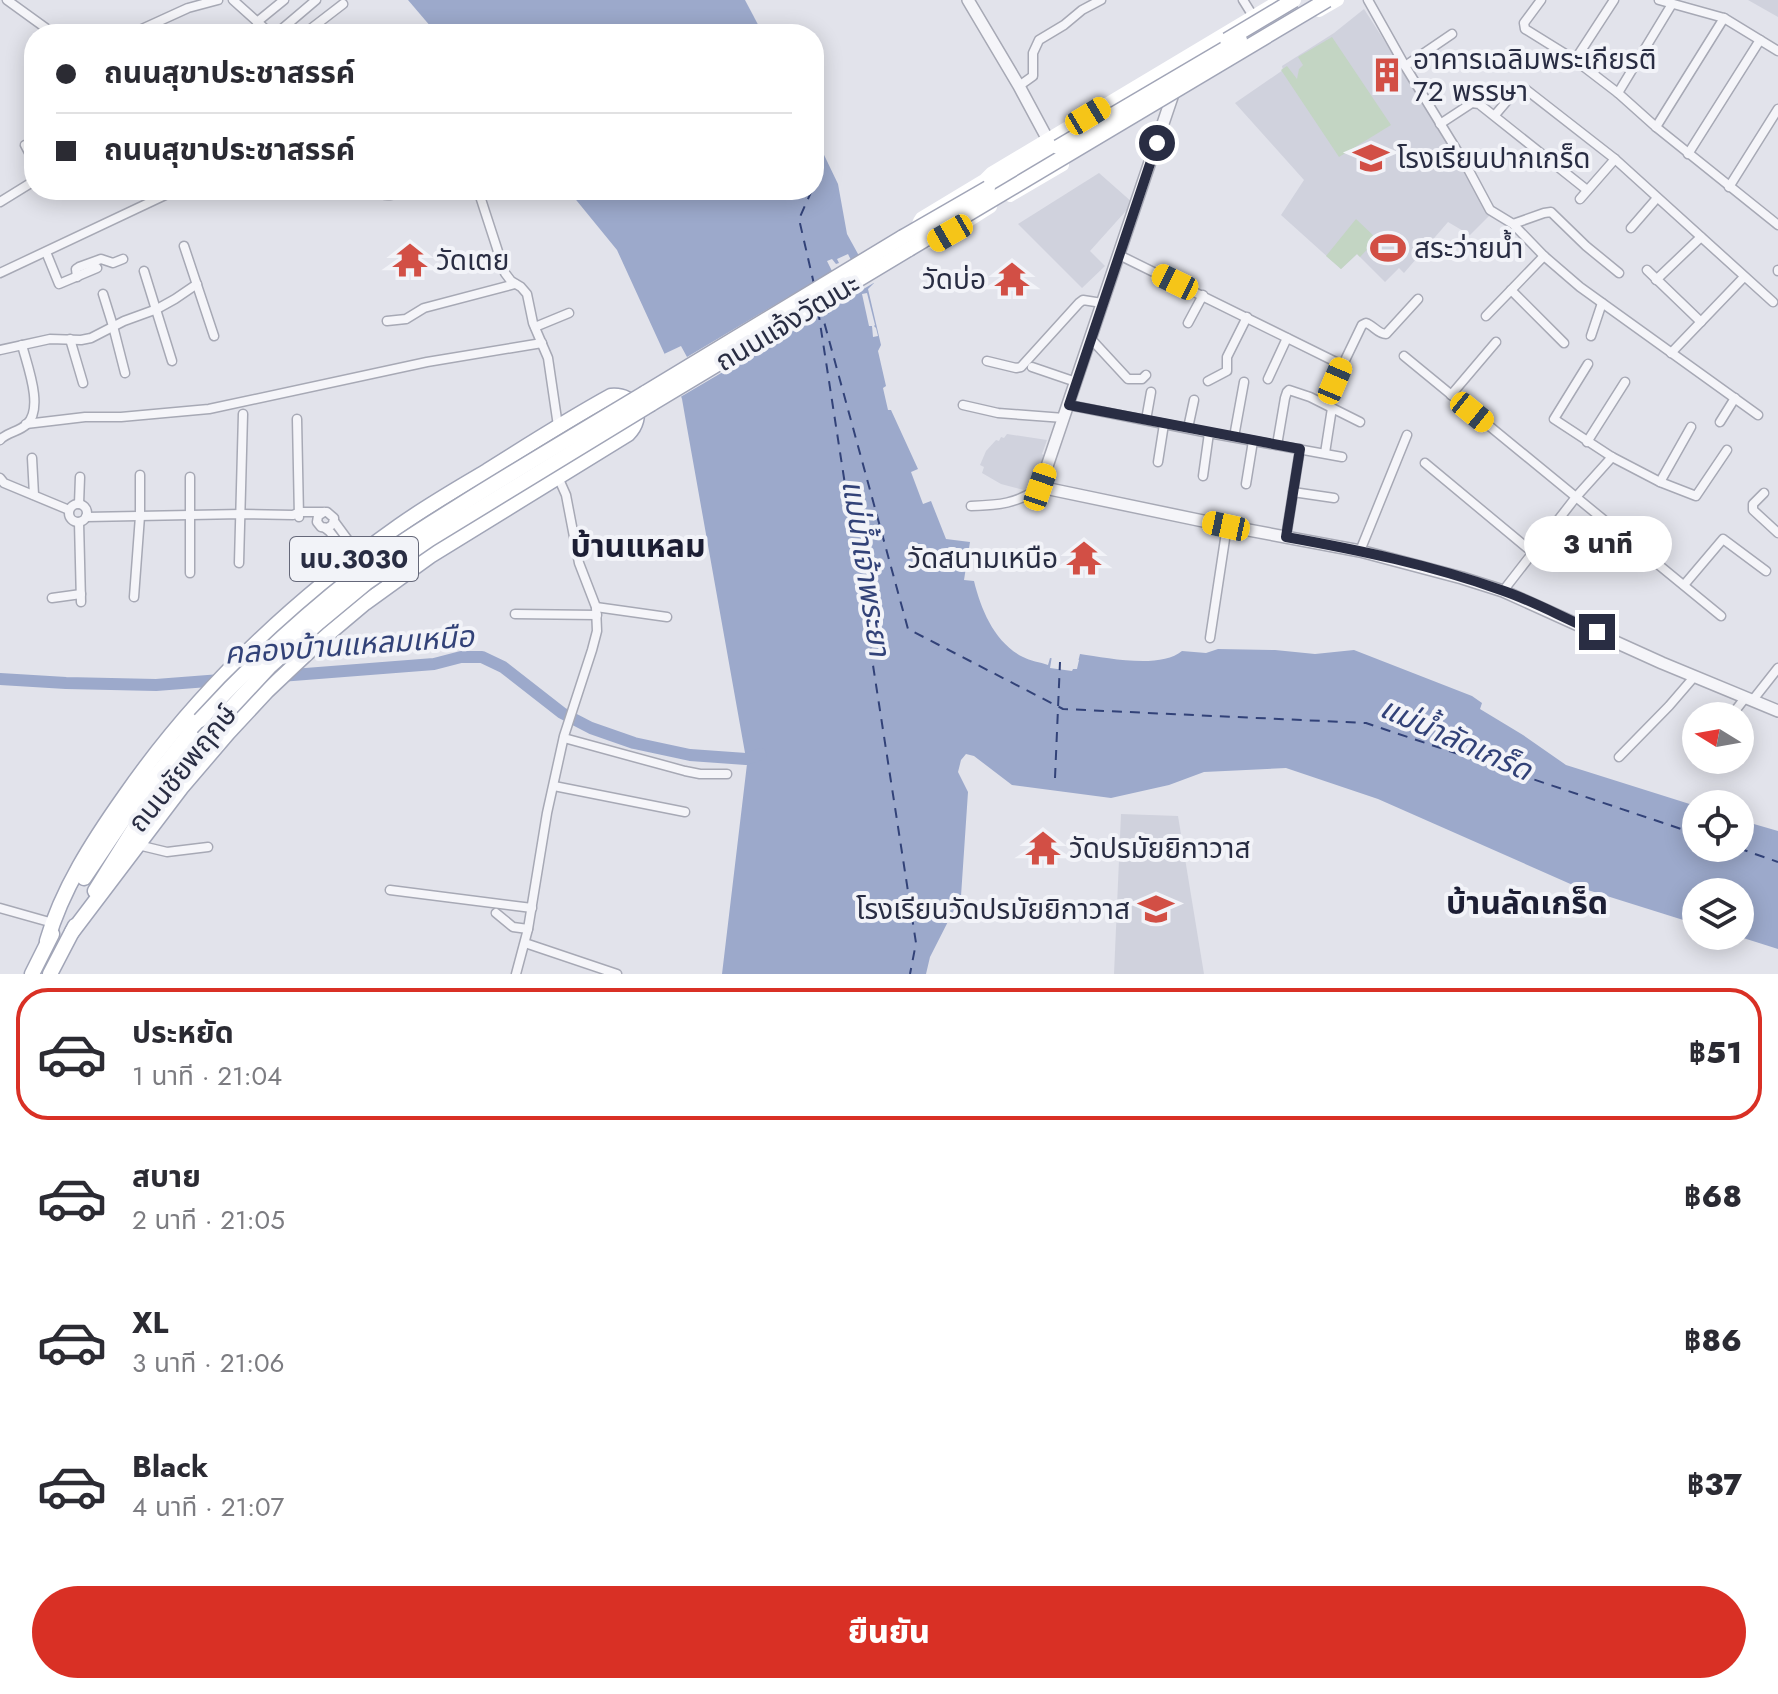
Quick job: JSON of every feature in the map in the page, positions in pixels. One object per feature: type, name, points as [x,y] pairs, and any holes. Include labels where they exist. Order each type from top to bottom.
[{"type":"main road","name":"ถนนแจ้งวัฒนะ","points":[[648,399],[1161,72],[1280,0]]},
{"type":"main road","points":[[1053,143],[1294,0]]},
{"type":"main road","name":"ถนนแจ้งวัฒนะ","points":[[1308,0],[1053,143],[986,177],[921,218],[917,223],[917,232],[928,243],[934,243],[1172,97],[1338,0]]},
{"type":"main road","name":"ถนนแจ้งวัฒนะ","points":[[648,399],[1327,0]]},
{"type":"main road","points":[[1161,72],[1172,97]]},
{"type":"main road","points":[[984,180],[991,197],[998,203]]},
{"type":"main road","name":"ถนนชัยพฤกษ์","points":[[32,974],[53,923],[98,833],[169,735],[241,656],[293,607],[402,524],[611,396],[628,399],[635,407],[637,417],[628,434],[430,556],[365,603],[300,659],[228,733],[181,788],[72,932]]},
{"type":"main road","name":"ถนนชัยพฤกษ์","points":[[47,941],[114,831],[158,772],[200,720],[282,637],[359,573],[421,530],[495,483],[648,399]]},
{"type":"main road","name":"ถนนชัยพฤกษ์","points":[[50,974],[131,830],[150,803],[203,738],[270,666],[366,583],[648,399]]},
{"type":"main road","points":[[402,524],[392,538],[398,556],[415,562],[430,556]]},
{"type":"street","points":[[7,0],[40,24]]},
{"type":"street","points":[[153,24],[188,8],[218,0]]},
{"type":"street","points":[[257,22],[284,0]]},
{"type":"street","points":[[286,24],[316,0]]},
{"type":"street","points":[[968,0],[1053,143]]},
{"type":"street","points":[[1019,86],[1033,76],[1033,53],[1039,40],[1101,0]]},
{"type":"street","points":[[1243,0],[1253,16]]},
{"type":"street","points":[[1368,0],[1490,210],[1513,224],[1580,287],[1758,415]]},
{"type":"street","points":[[1541,0],[1524,23],[1525,29],[1575,60],[1618,93],[1774,223],[1778,209]]},
{"type":"street","points":[[1575,60],[1614,0]]},
{"type":"street","points":[[1659,0],[1724,18],[1778,51]]},
{"type":"street","points":[[236,1],[260,24]]},
{"type":"street","points":[[317,24],[343,4]]},
{"type":"street","points":[[1618,93],[1672,4]]},
{"type":"street","points":[[1656,127],[1724,18]]},
{"type":"street","points":[[1405,66],[1452,34]]},
{"type":"street","points":[[1688,154],[1760,40]]},
{"type":"street","points":[[1495,115],[1518,88],[1524,88],[1615,159],[1773,302]]},
{"type":"street","points":[[971,506],[996,505],[1025,498],[1040,487],[1172,97]]},
{"type":"street","points":[[1440,124],[1476,102],[1587,190]]},
{"type":"street","points":[[1729,187],[1778,109]]},
{"type":"street","points":[[1580,199],[1615,159]]},
{"type":"street","points":[[1,197],[24,186]]},
{"type":"street","points":[[1631,228],[1657,198]]},
{"type":"street","points":[[0,273],[155,200]]},
{"type":"street","points":[[481,200],[505,273],[527,294],[535,327],[549,363],[558,427]]},
{"type":"street","points":[[1513,224],[1551,212],[1619,273]]},
{"type":"street","points":[[1656,280],[1701,237]]},
{"type":"street","points":[[184,246],[214,336]]},
{"type":"street","points":[[46,252],[59,284],[97,268]]},
{"type":"street","points":[[1119,255],[1342,365]]},
{"type":"street","points":[[1486,316],[1544,256]]},
{"type":"street","points":[[77,277],[76,269],[90,263],[101,259],[113,263],[123,259]]},
{"type":"street","points":[[1647,270],[1701,322]]},
{"type":"street","points":[[144,271],[172,361]]},
{"type":"street","points":[[1671,353],[1744,277]]},
{"type":"street","points":[[0,350],[50,339],[91,338],[157,309],[197,284]]},
{"type":"street","points":[[387,321],[406,319],[424,308],[515,284]]},
{"type":"street","points":[[1511,290],[1564,343]]},
{"type":"street","points":[[103,294],[125,373]]},
{"type":"street","points":[[1188,323],[1203,295]]},
{"type":"street","points":[[1335,381],[1362,325],[1366,323],[1386,334],[1418,299]]},
{"type":"street","points":[[987,361],[1021,367],[1079,303],[1083,300],[1102,303]]},
{"type":"street","points":[[1591,336],[1602,303]]},
{"type":"street","points":[[535,327],[569,313]]},
{"type":"street","points":[[1208,381],[1227,371],[1227,357],[1247,317]]},
{"type":"street","points":[[1268,379],[1287,338]]},
{"type":"street","points":[[70,339],[83,383]]},
{"type":"street","points":[[1091,339],[1128,379],[1142,379],[1146,375]]},
{"type":"street","points":[[1451,395],[1496,342]]},
{"type":"street","points":[[26,424],[209,409],[427,362],[542,343]]},
{"type":"street","points":[[0,440],[32,419],[35,410],[22,345]]},
{"type":"street","points":[[1404,356],[1721,616]]},
{"type":"street","points":[[1588,364],[1554,417],[1555,421],[1587,442],[1660,482],[1696,496],[1727,450]]},
{"type":"street","points":[[1032,367],[1076,382]]},
{"type":"street","points":[[1234,437],[1244,382]]},
{"type":"street","points":[[1587,442],[1625,382]]},
{"type":"street","points":[[1277,445],[1287,392],[1292,391],[1360,422]]},
{"type":"street","points":[[1146,420],[1151,392]]},
{"type":"street","points":[[1720,422],[1735,398]]},
{"type":"street","points":[[1188,428],[1194,400]]},
{"type":"street","points":[[963,405],[998,413],[1064,418]]},
{"type":"street","points":[[1069,405],[1342,457]]},
{"type":"street","points":[[1325,453],[1332,408]]},
{"type":"street","points":[[239,563],[243,414]]},
{"type":"street","points":[[297,419],[297,515]]},
{"type":"street","points":[[1158,462],[1164,424]]},
{"type":"street","points":[[1660,482],[1691,427]]},
{"type":"street","points":[[1203,476],[1209,433]]},
{"type":"street","points":[[1360,551],[1407,435]]},
{"type":"street","points":[[1246,484],[1253,441]]},
{"type":"street","points":[[1286,537],[1300,449]]},
{"type":"street","points":[[1503,591],[1576,497],[1612,457]]},
{"type":"street","points":[[32,458],[34,495]]},
{"type":"street","points":[[1425,463],[1532,552]]},
{"type":"street","points":[[134,597],[140,475]]},
{"type":"street","points":[[79,504],[80,477]]},
{"type":"street","points":[[190,477],[190,573]]},
{"type":"street","points":[[516,974],[528,929],[564,734],[597,631],[597,611],[579,563],[566,495],[558,477]]},
{"type":"street","points":[[0,478],[4,483],[69,510]]},
{"type":"street","points":[[1040,487],[1389,557],[1503,591],[1694,677],[1778,711]]},
{"type":"street","points":[[1293,492],[1334,498]]},
{"type":"street","points":[[1764,493],[1753,504],[1753,510],[1776,528]]},
{"type":"street","points":[[69,510],[79,504]]},
{"type":"street","points":[[52,598],[81,598],[83,520],[86,510],[79,504]]},
{"type":"street","points":[[69,510],[71,519],[83,520],[324,512],[332,515],[356,558]]},
{"type":"street","points":[[324,512],[318,516],[321,525],[356,558]]},
{"type":"street","points":[[297,515],[331,527],[334,521]]},
{"type":"street","points":[[1210,638],[1227,526]]},
{"type":"street","points":[[1684,585],[1723,539],[1766,571]]},
{"type":"street","points":[[515,614],[597,611],[667,617]]},
{"type":"street","points":[[1745,702],[1778,668]]},
{"type":"street","points":[[1619,757],[1694,677]]},
{"type":"street","points":[[564,734],[661,766],[700,774],[727,774]]},
{"type":"street","points":[[554,786],[685,812]]},
{"type":"street","points":[[137,846],[167,852],[208,847]]},
{"type":"street","points":[[390,890],[532,908]]},
{"type":"street","points":[[0,908],[53,923]]},
{"type":"street","points":[[496,913],[513,927],[528,929]]},
{"type":"street","points":[[525,943],[617,974]]},
{"type":"shaded area","points":[[1748,0],[1778,0],[1778,17]]},
{"type":"shaded area","name":"โรงเรียนปากเกร็ด","points":[[1364,9],[1445,135],[1490,215],[1470,235],[1448,222],[1404,273],[1399,268],[1385,282],[1357,254],[1341,269],[1281,215],[1304,180],[1235,103]]},
{"type":"shaded area","points":[[1099,173],[1133,203],[1090,251],[1105,266],[1082,288],[1018,224]]},
{"type":"shaded area","points":[[1007,434],[1047,440],[1042,454],[1048,458],[1036,484],[1024,490],[1001,484],[982,473],[984,467],[980,465],[986,451]]},
{"type":"shaded area","name":"โรงเรียนวัดปรมัยยิกาวาส","points":[[1121,814],[1178,816],[1204,974],[1114,974]]},
{"type":"green space","points":[[1332,37],[1391,125],[1339,157],[1281,70],[1287,66],[1297,79],[1303,65],[1298,57]]},
{"type":"green space","points":[[1356,219],[1377,239],[1360,257],[1357,254],[1341,269],[1326,256]]},
{"type":"water","points":[[408,0],[745,0],[758,24],[428,24]]},
{"type":"water","points":[[824,155],[838,184],[847,234],[874,283],[868,289],[881,345],[878,351],[886,386],[883,388],[888,410],[891,410],[918,469],[911,472],[923,504],[931,501],[946,539],[970,542],[964,580],[974,581],[991,625],[1013,651],[1048,665],[1050,658],[1078,662],[1080,654],[1148,661],[1161,660],[1182,651],[1206,653],[1218,649],[1315,654],[1354,650],[1472,696],[1482,703],[1480,709],[1566,765],[1682,802],[1682,862],[1754,862],[1754,824],[1778,831],[1778,949],[1754,941],[1754,878],[1682,878],[1682,920],[1575,886],[1378,799],[1286,768],[1204,772],[1169,785],[1111,798],[1012,785],[974,756],[966,754],[958,772],[968,792],[961,896],[930,957],[926,974],[722,974],[747,764],[682,399],[617,250],[576,200],[824,200]]},
{"type":"pier","points":[[862,253],[877,281],[677,399],[664,354],[681,346],[687,357],[832,271],[827,261],[832,259],[836,264],[839,263],[837,259],[848,254],[851,260]]},
{"type":"pier","points":[[867,293],[878,336],[873,337],[862,294]]},
{"type":"pier","points":[[1052,656],[1079,660],[1077,669],[1050,668]]},
{"type":"waterway","name":"คลองบ้านแหลมเหนือ","points":[[280,676],[434,664],[461,657],[482,657],[503,667],[562,713],[591,728],[634,743],[690,755],[746,759],[761,754]]},
{"type":"waterway","name":"คลองบ้านแหลมเหนือ","points":[[0,679],[156,685],[221,680]]},
{"type":"ferry route","points":[[808,200],[799,219],[814,284]]},
{"type":"ferry route","points":[[825,306],[823,318],[908,629],[1063,709],[1366,723],[1682,829]]},
{"type":"ferry route","points":[[818,310],[916,943],[910,974]]},
{"type":"ferry route","points":[[1055,778],[1060,662]]},
{"type":"ferry route","points":[[1754,854],[1778,862]]},
{"type":"place","name":"อาคารเฉลิมพระเกียรติ 72 พรรษา","points":[[1387,75]]},
{"type":"place","name":"โรงเรียนปากเกร็ด","points":[[1371,158]]},
{"type":"place","name":"สระว่ายน้ำ","points":[[1388,248]]},
{"type":"place","name":"วัดเตย","points":[[410,260]]},
{"type":"place","name":"วัดบ่อ","points":[[1012,279]]},
{"type":"place","name":"วัดสนามเหนือ","points":[[1084,558]]},
{"type":"place","name":"วัดปรมัยยิกาวาส","points":[[1043,848]]},
{"type":"place","name":"โรงเรียนวัดปรมัยยิกาวาส","points":[[1156,909]]},
{"type":"district","name":"บ้านแหลม","points":[[638,546]]},
{"type":"district","name":"บ้านลัดเกร็ด","points":[[1527,903]]},
{"type":"route","points":[[1157,143],[1069,405],[1300,449],[1286,537],[1389,557],[1462,578],[1503,591],[1597,632]]},
{"type":"water label","name":"แม่น้ำเจ้าพระยา","points":[[866,568]]},
{"type":"water label","name":"แม่น้ำลัดเกร็ด","points":[[1456,739]]}]
